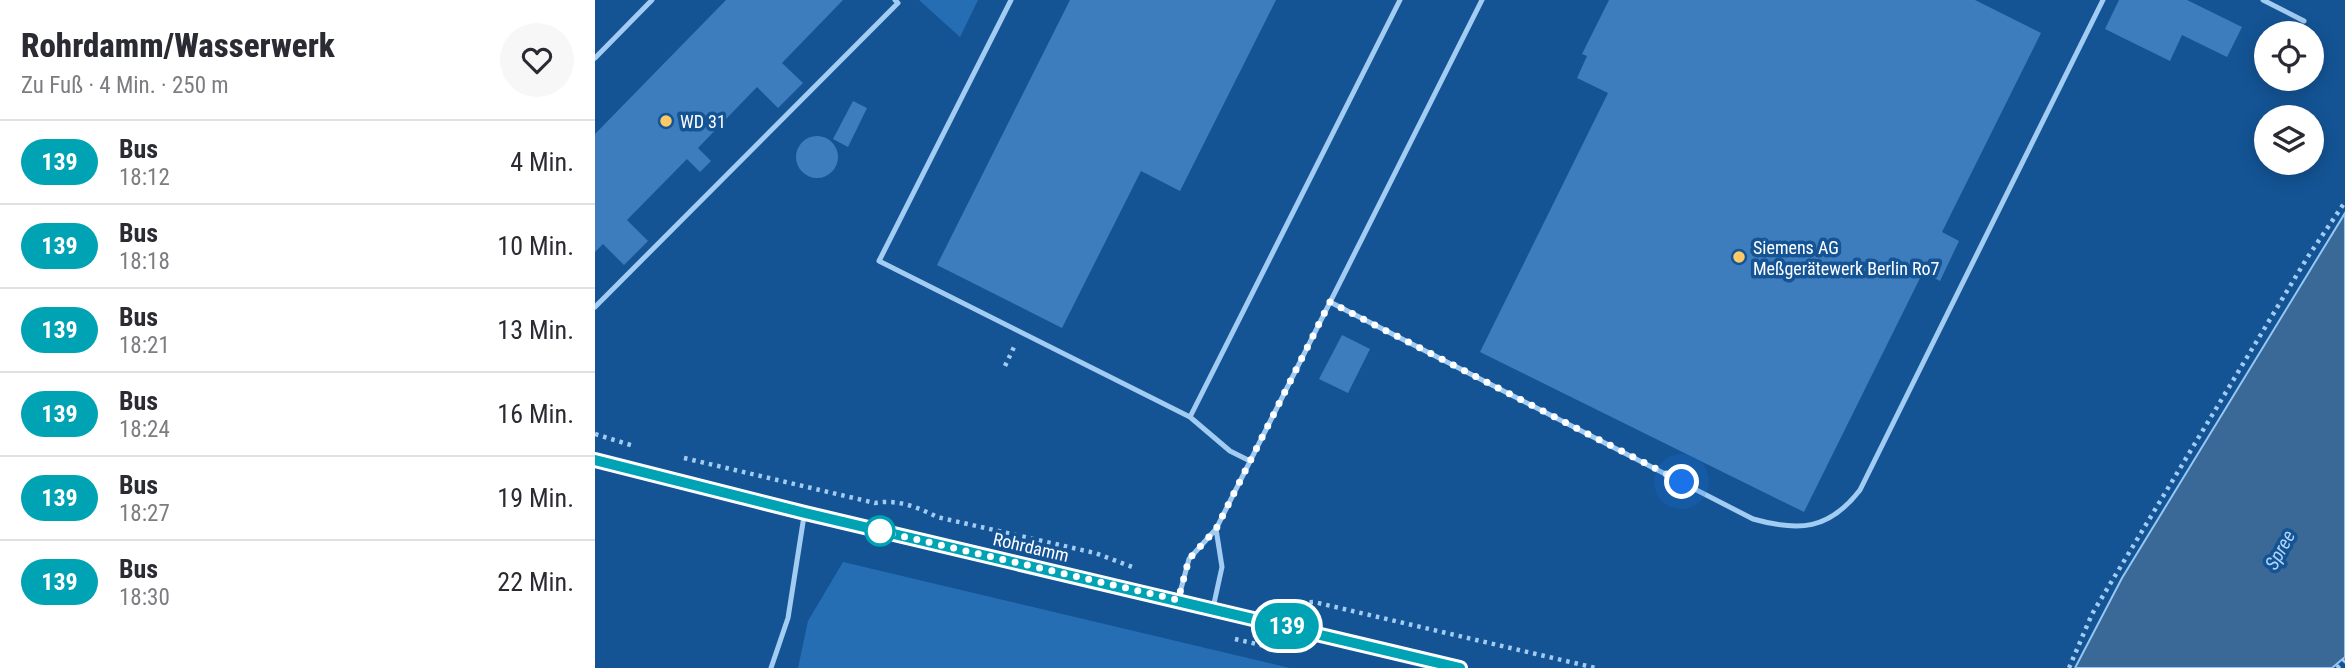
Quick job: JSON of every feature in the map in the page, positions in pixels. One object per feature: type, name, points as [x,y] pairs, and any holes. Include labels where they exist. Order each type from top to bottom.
[{"type":"main road","name":"Rohrdamm","points":[[595,460],[805,513],[1460,668]]},
{"type":"lane","points":[[595,58],[652,0]]},
{"type":"lane","points":[[595,307],[898,3],[895,0]]},
{"type":"lane","points":[[1011,0],[879,261],[1190,417],[1230,450],[1250,461]]},
{"type":"lane","points":[[1190,417],[1400,0]]},
{"type":"lane","points":[[1178,600],[1189,559],[1216,529],[1482,0]]},
{"type":"lane","points":[[1330,302],[1753,519],[1779,526],[1807,526],[1830,519],[1847,506],[1860,490],[2103,0]]},
{"type":"lane","points":[[2263,0],[2304,21]]},
{"type":"lane","points":[[771,668],[788,618],[805,513]]},
{"type":"lane","points":[[1212,609],[1222,567],[1216,529]]},
{"type":"path","points":[[2069,668],[2092,614],[2300,270],[2345,202]]},
{"type":"path","points":[[595,434],[636,447]]},
{"type":"path","points":[[673,456],[876,503],[887,501],[919,508],[937,517],[1095,553],[1136,569]]},
{"type":"path","points":[[1280,602],[1314,602],[1596,668]]},
{"type":"path","points":[[2337,668],[2345,660]]},
{"type":"shaded area","points":[[919,0],[978,0],[960,37]]},
{"type":"shaded area","points":[[843,562],[1290,668],[798,668],[808,621]]},
{"type":"water","name":"Spree","points":[[2345,213],[2345,657],[2332,668],[2075,668],[2122,578]]},
{"type":"building","name":"WD 31","points":[[726,0],[843,0],[782,63],[803,83],[778,108],[757,87],[698,148],[711,161],[700,172],[687,159],[627,220],[648,241],[624,265],[603,244],[595,252],[595,134]]},
{"type":"building","points":[[1070,0],[1276,0],[1180,191],[1141,171],[1062,328],[937,265]]},
{"type":"building","name":"Siemens AG Meßgerätewerk Berlin Ro7","points":[[1609,0],[1975,0],[2041,33],[1942,232],[1959,241],[1940,281],[1923,272],[1804,512],[1480,352],[1608,93],[1577,78],[1587,56],[1582,54]]},
{"type":"building","points":[[2119,0],[2187,0],[2242,27],[2227,57],[2182,35],[2170,61],[2105,29]]},
{"type":"building","points":[[853,101],[867,108],[848,147],[833,139]]},
{"type":"building","points":[[817,136],[832,142],[838,157],[832,172],[817,178],[802,172],[796,157],[802,142]]},
{"type":"building","points":[[1342,335],[1370,349],[1348,393],[1319,379]]},
{"type":"bus line","name":"139","points":[[595,460],[805,513],[1460,668]]},
{"type":"place","name":"WD 31","points":[[666,121]]},
{"type":"place","name":"Siemens AG Meßgerätewerk Berlin Ro7","points":[[1739,257]]},
{"type":"route","points":[[880,531],[1178,600],[1189,559],[1216,529],[1330,302],[1682,482]]}]
